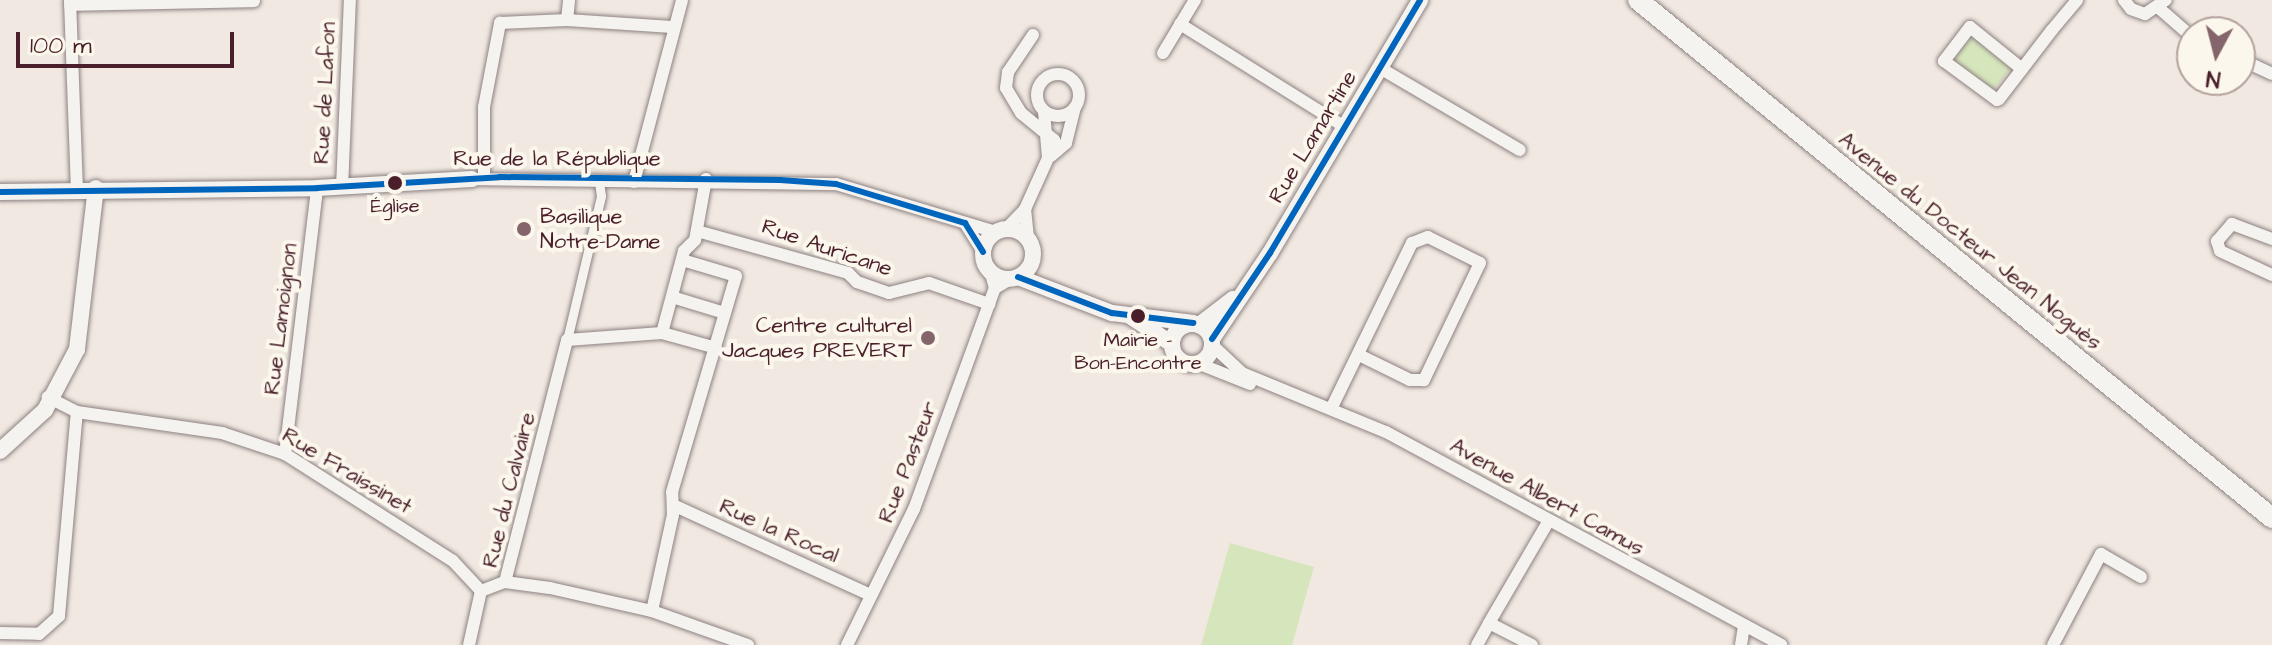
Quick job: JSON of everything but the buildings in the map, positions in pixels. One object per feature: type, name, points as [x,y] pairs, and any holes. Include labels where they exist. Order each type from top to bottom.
[{"type":"main road","name":"Avenue du Docteur Jean Noguès","points":[[1638,0],[2272,518]]},
{"type":"street","name":"Rue de Lafon","points":[[342,188],[350,0]]},
{"type":"street","points":[[567,20],[569,0]]},
{"type":"street","points":[[634,182],[672,27],[682,0]]},
{"type":"street","points":[[1163,53],[1195,0]]},
{"type":"street","name":"Rue Lamartine","points":[[1212,342],[1420,0]]},
{"type":"street","points":[[2022,69],[1970,27],[1944,61],[1994,100],[2022,69],[2077,0]]},
{"type":"street","points":[[2124,0],[2138,13],[2163,4]]},
{"type":"street","points":[[77,188],[70,3],[254,1]]},
{"type":"street","points":[[478,178],[484,107],[497,28],[506,20],[567,20],[672,27]]},
{"type":"street","points":[[1180,24],[1343,126]]},
{"type":"street","points":[[1033,35],[1008,72],[1006,88],[1021,113],[1048,136]]},
{"type":"street","points":[[1380,68],[1520,150]]},
{"type":"street","points":[[983,252],[1001,230],[1025,209],[1053,154],[1066,143],[1075,108],[1077,84],[1054,74],[1039,86],[1037,100],[1044,111],[1053,154]]},
{"type":"street","points":[[1044,111],[1057,116],[1075,108]]},
{"type":"street","name":"Rue de la République","points":[[0,192],[77,188],[342,188],[478,178],[599,182],[706,179],[836,184],[965,223],[1001,230]]},
{"type":"street","points":[[662,333],[682,260],[697,231],[706,179]]},
{"type":"street","name":"Rue du Calvaire","points":[[599,182],[601,196],[505,582],[652,611],[748,645]]},
{"type":"street","points":[[0,448],[50,398],[77,349],[96,188]]},
{"type":"street","name":"Rue Lamoignon","points":[[285,454],[317,188]]},
{"type":"street","points":[[1025,209],[1032,261],[1052,289]]},
{"type":"street","points":[[965,223],[983,252],[992,279],[1014,278],[1052,289],[1103,311],[1196,324],[1212,342],[1197,363],[1179,359],[1172,344],[1129,315]]},
{"type":"street","points":[[2272,239],[2232,224],[2217,241],[2220,251],[2272,275]]},
{"type":"street","points":[[1001,230],[1028,239]]},
{"type":"street","name":"Rue Auricane","points":[[697,231],[835,269],[889,293],[929,283],[989,304]]},
{"type":"street","points":[[1331,409],[1412,243],[1428,237],[1480,263],[1424,380],[1410,380],[1359,355]]},
{"type":"street","points":[[652,611],[673,499],[736,276],[682,260]]},
{"type":"street","points":[[1014,278],[1032,261]]},
{"type":"street","name":"Rue Pasteur","points":[[847,645],[868,594],[884,573],[914,509],[989,304],[992,279]]},
{"type":"street","name":"Rue Lamartine","points":[[1196,324],[1241,293]]},
{"type":"street","points":[[672,297],[725,313]]},
{"type":"street","points":[[1172,344],[1178,329],[1196,324]]},
{"type":"street","points":[[567,340],[662,333],[716,348]]},
{"type":"street","name":"Avenue Albert Camus","points":[[1212,342],[1242,373],[1290,395]]},
{"type":"street","name":"Avenue Albert Camus","points":[[1197,363],[1331,409],[1386,432],[1781,645]]},
{"type":"street","name":"Rue Fraissinet","points":[[50,398],[77,412],[222,433],[285,454],[453,561],[481,591]]},
{"type":"street","points":[[0,633],[39,634],[59,616],[77,412]]},
{"type":"street","name":"Rue la Rocal","points":[[673,499],[868,594]]},
{"type":"street","points":[[1477,645],[1548,522]]},
{"type":"street","points":[[2053,645],[2101,554],[2141,577]]},
{"type":"street","points":[[469,645],[481,591],[505,582]]},
{"type":"street","points":[[1489,623],[1532,645]]},
{"type":"street","points":[[1741,645],[1744,626]]},
{"type":"green space","points":[[1972,37],[2011,68],[1993,91],[1954,60]]},
{"type":"green space","points":[[1230,543],[1314,567],[1292,645],[1201,645]]},
{"type":"transit line","points":[[1212,339],[1270,253],[1420,0]]},
{"type":"transit line","points":[[0,192],[317,188],[500,177],[780,180],[836,184],[965,223],[983,252]]},
{"type":"transit line","points":[[1018,277],[1112,313],[1193,323]]},
{"type":"place","name":"Église","points":[[395,183]]},
{"type":"place","name":"Basilique Notre-Dame","points":[[524,229]]},
{"type":"place","name":"Mairie - Bon-Encontre","points":[[1138,316]]},
{"type":"place","name":"Centre culturel Jacques PREVERT","points":[[928,338]]}]
